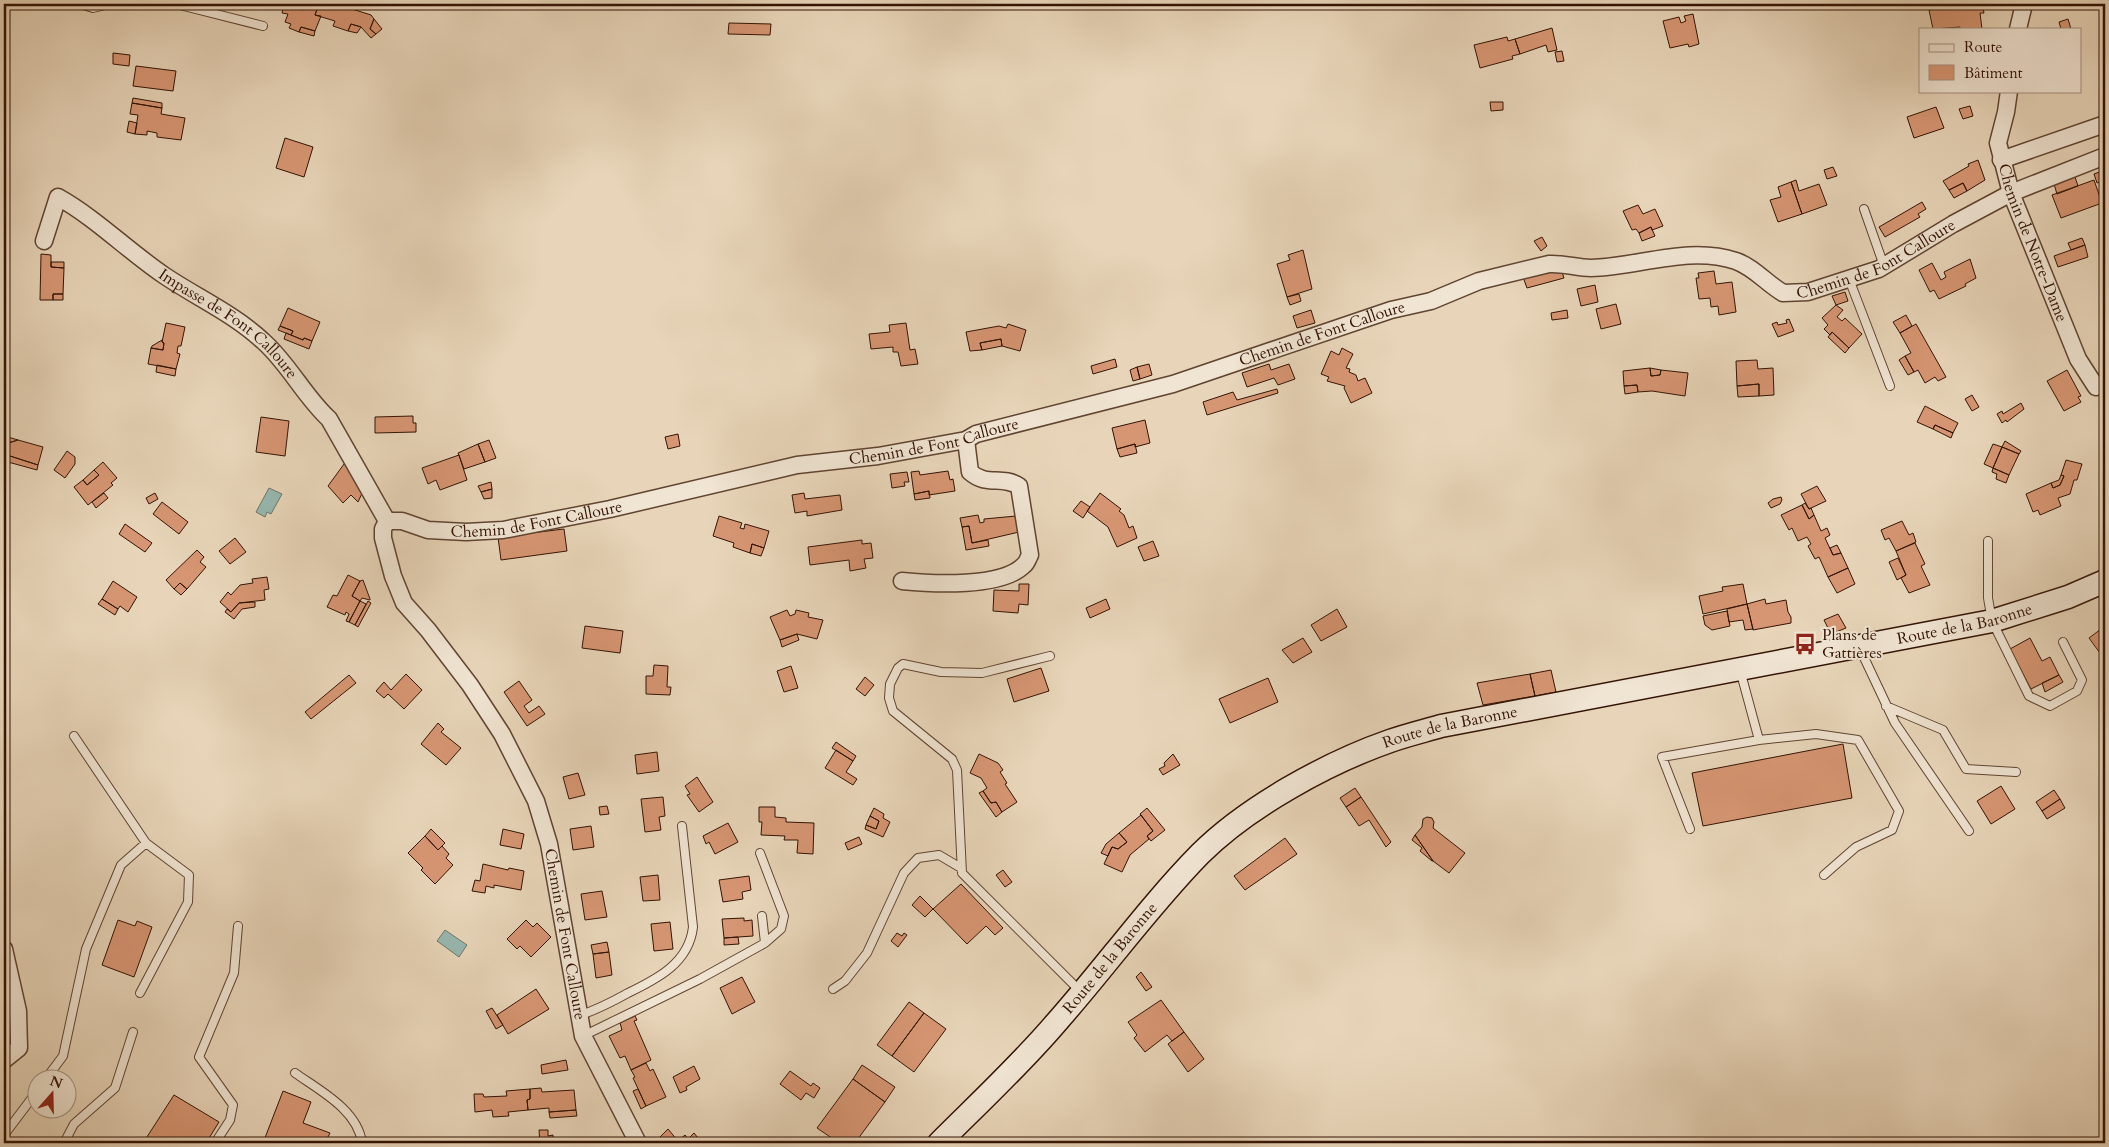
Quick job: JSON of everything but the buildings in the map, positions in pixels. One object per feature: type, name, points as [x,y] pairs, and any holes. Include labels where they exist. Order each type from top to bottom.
[{"type":"main road","name":"Route de la Baronne","points":[[939,1143],[1054,1026],[1201,854],[1263,805],[1304,780],[1390,741],[1441,726],[1992,621],[2068,597],[2105,581]]},
{"type":"street","points":[[2018,28],[2024,4]]},
{"type":"street","name":"Chemin de Notre-Dame","points":[[2008,92],[2006,112],[1998,143],[2011,193],[2078,358],[2100,384]]},
{"type":"street","points":[[2001,160],[2105,124]]},
{"type":"street","name":"Chemin de Font Calloure","points":[[638,1143],[583,1036],[549,844],[536,801],[502,734],[470,685],[428,630],[404,603],[393,576],[383,538],[383,529],[387,521],[395,519],[428,530],[466,532],[503,530],[584,515],[673,493],[744,479],[797,465],[885,455],[966,440],[976,434],[1173,384],[1391,310],[1431,301],[1479,281],[1549,264],[1560,263],[1590,268],[1692,254],[1724,258],[1745,265],[1758,272],[1783,293],[1808,292],[1884,267],[1953,224],[2011,193],[2105,156]]},
{"type":"street","name":"Impasse de Font Calloure","points":[[44,242],[58,197],[75,207],[165,276],[230,315],[262,340],[283,360],[318,408],[329,419],[387,521]]},
{"type":"street","points":[[902,582],[931,584],[975,583],[1009,574],[1025,565],[1030,555],[1019,486],[1005,481],[978,479],[970,472],[966,440]]},
{"type":"street","points":[[4,949],[18,1011],[19,1048],[4,1060]]},
{"type":"lane","points":[[80,4],[93,8],[109,4]]},
{"type":"lane","points":[[176,4],[263,26]]},
{"type":"lane","points":[[1864,209],[1884,267]]},
{"type":"lane","points":[[1849,279],[1890,386]]},
{"type":"lane","points":[[1988,541],[1988,598],[1992,621],[2029,696],[2050,706],[2077,691],[2082,680],[2063,642]]},
{"type":"lane","points":[[1859,647],[1895,723],[1969,832]]},
{"type":"lane","points":[[1050,656],[982,673],[941,672],[903,664],[898,668],[890,684],[889,698],[893,711],[952,759],[957,770],[962,873],[1082,992]]},
{"type":"lane","points":[[1740,670],[1759,740]]},
{"type":"lane","points":[[1886,706],[1943,730],[1966,769],[2016,772]]},
{"type":"lane","points":[[1690,829],[1662,756],[1759,740],[1816,734],[1858,740],[1899,811],[1892,830],[1856,847],[1824,875]]},
{"type":"lane","points":[[74,736],[146,843],[189,875],[188,902],[140,993]]},
{"type":"lane","points":[[578,1016],[597,1010],[662,976],[684,955],[692,936],[693,927],[682,826]]},
{"type":"lane","points":[[53,1070],[63,1056],[86,949],[121,866],[146,843]]},
{"type":"lane","points":[[583,1036],[700,979],[765,943],[781,929],[784,916],[760,853]]},
{"type":"lane","points":[[833,989],[845,981],[867,953],[904,873],[918,858],[939,855],[961,868]]},
{"type":"lane","points":[[762,916],[765,943]]},
{"type":"lane","points":[[215,1143],[230,1120],[233,1105],[199,1057],[234,973],[238,926]]},
{"type":"lane","points":[[64,1143],[74,1124],[115,1088],[133,1032]]},
{"type":"lane","points":[[295,1073],[330,1096],[352,1119],[362,1143]]},
{"type":"lane","points":[[4,1135],[28,1103]]},
{"type":"water","points":[[269,488],[282,494],[271,514],[267,512],[265,517],[256,512]]},
{"type":"water","points":[[445,930],[467,945],[459,957],[437,941]]},
{"type":"place","name":"Plans de Gattières","points":[[1805,644]]}]
